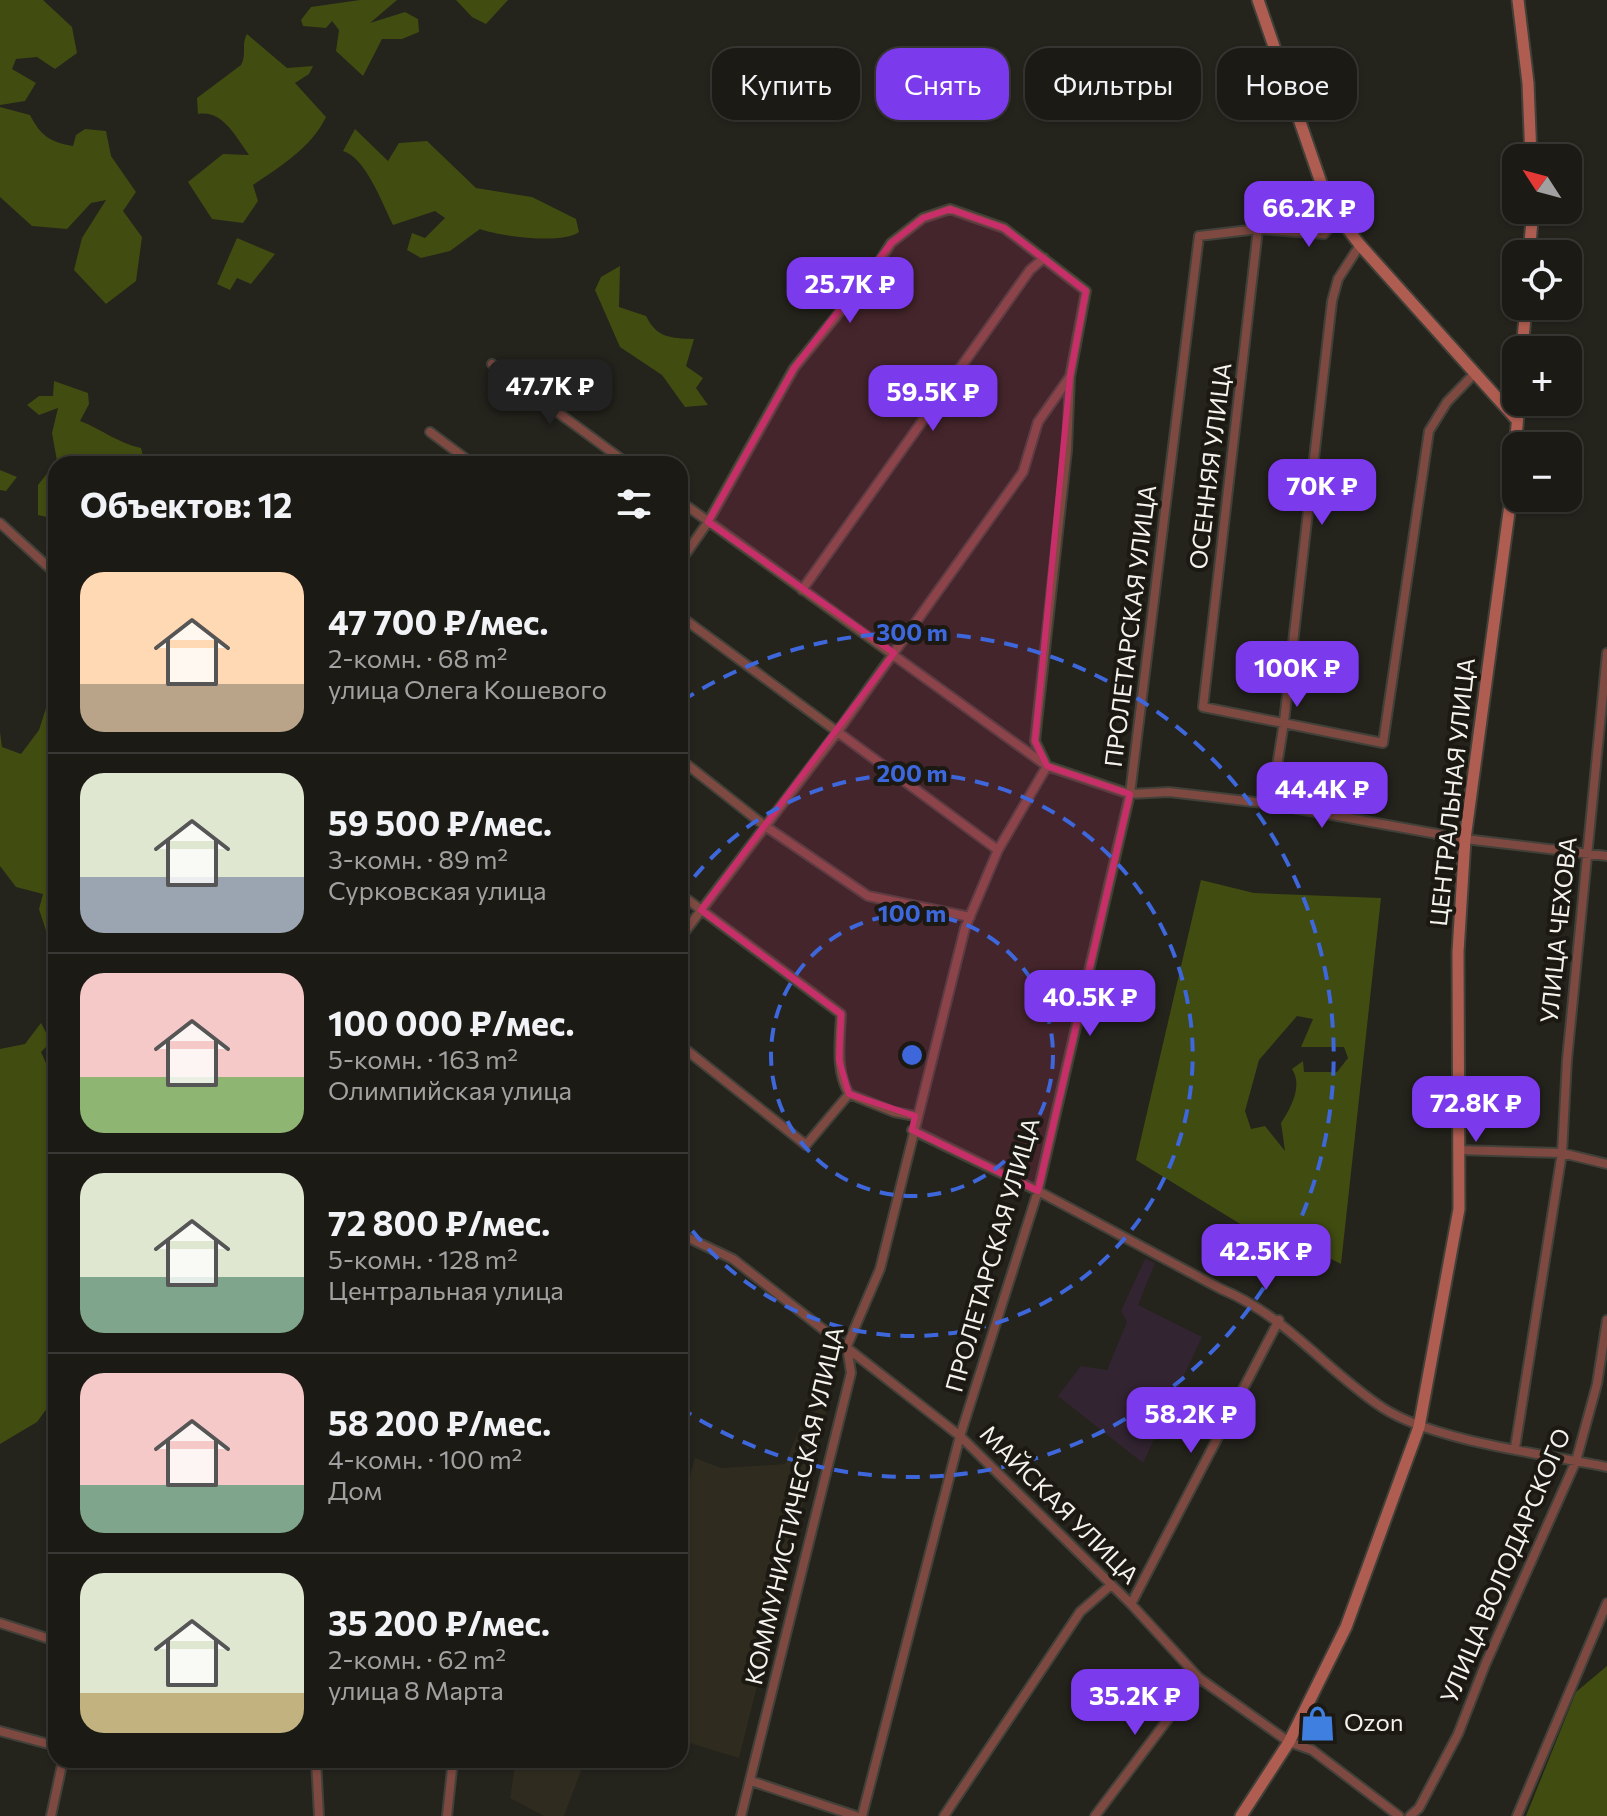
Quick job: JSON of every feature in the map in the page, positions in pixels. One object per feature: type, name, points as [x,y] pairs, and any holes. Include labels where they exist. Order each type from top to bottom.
[{"type":"main road","points":[[1258,0],[1328,203],[1360,245],[1517,420]]},
{"type":"main road","points":[[1518,0],[1528,83],[1530,144]]},
{"type":"main road","name":"ЦЕНТРАЛЬНАЯ УЛИЦА","points":[[1241,1816],[1289,1742],[1346,1627],[1419,1427],[1459,1209],[1458,952],[1465,839],[1511,497],[1517,416]]},
{"type":"street","points":[[688,551],[708,522],[794,368],[874,270],[891,243],[923,218],[950,209],[1004,228],[1086,291],[1070,377],[1067,450],[1035,741],[1047,766]]},
{"type":"street","points":[[1258,229],[1324,234],[1339,215]]},
{"type":"street","name":"ОСЕННЯЯ УЛИЦА","points":[[1258,229],[1203,707],[1284,722]]},
{"type":"street","name":"ПРОЛЕТАРСКАЯ УЛИЦА","points":[[859,1816],[960,1436],[1038,1191],[1130,794],[1199,236],[1258,229]]},
{"type":"street","points":[[1271,804],[1284,722],[1332,301],[1338,279],[1360,245]]},
{"type":"street","points":[[802,590],[1030,270],[1044,258]]},
{"type":"street","points":[[492,364],[617,456]]},
{"type":"street","points":[[1284,722],[1383,743],[1429,431],[1447,402],[1475,373]]},
{"type":"street","points":[[688,927],[838,731],[1023,472],[1038,422],[1070,377]]},
{"type":"street","points":[[430,432],[462,456]]},
{"type":"street","points":[[688,507],[1047,766],[1130,794],[1169,792],[1271,804],[1465,839],[1607,856]]},
{"type":"street","points":[[0,523],[48,567]]},
{"type":"street","points":[[688,622],[998,850]]},
{"type":"street","name":"УЛИЦА ЧЕХОВА","points":[[1515,1448],[1562,1153],[1607,653]]},
{"type":"street","points":[[688,765],[765,826],[868,896],[970,917]]},
{"type":"street","name":"КОММУНИСТИЧЕСКАЯ УЛИЦА","points":[[741,1816],[851,1373],[847,1346],[880,1269],[915,1116],[970,917],[998,850],[1047,766]]},
{"type":"street","points":[[688,900],[841,1014],[840,1071],[849,1094]]},
{"type":"street","points":[[688,1051],[806,1145],[849,1094]]},
{"type":"street","points":[[849,1094],[915,1116]]},
{"type":"street","points":[[912,1130],[1038,1191],[1221,1289],[1252,1302],[1279,1320],[1382,1407],[1419,1427],[1607,1467]]},
{"type":"street","points":[[1459,1150],[1562,1153],[1607,1164]]},
{"type":"street","name":"МАЙСКАЯ УЛИЦА","points":[[688,1238],[733,1259],[960,1436],[1131,1604],[1199,1678],[1289,1742],[1312,1750],[1399,1816]]},
{"type":"street","points":[[1131,1604],[1279,1320]]},
{"type":"street","name":"УЛИЦА ВОЛОДАРСКОГО","points":[[1410,1816],[1419,1808],[1458,1734],[1485,1665],[1576,1461],[1597,1384],[1607,1320]]},
{"type":"street","points":[[944,1816],[1080,1612],[1111,1585]]},
{"type":"street","points":[[1517,1816],[1607,1603]]},
{"type":"street","points":[[0,1623],[48,1638]]},
{"type":"street","points":[[1095,1816],[1199,1678]]},
{"type":"street","points":[[0,1731],[48,1744]]},
{"type":"street","points":[[51,1816],[61,1768]]},
{"type":"street","points":[[316,1768],[319,1816]]},
{"type":"street","points":[[447,1816],[452,1768]]},
{"type":"street","points":[[751,1781],[859,1816]]},
{"type":"highlighted area","points":[[950,209],[1004,228],[1086,291],[1070,377],[1035,741],[1047,766],[1130,794],[1038,1191],[912,1130],[915,1116],[849,1094],[839,1060],[841,1014],[701,910],[894,653],[708,522],[794,368],[891,243],[923,218]]},
{"type":"shaded area","points":[[1145,1259],[1155,1263],[1138,1305],[1202,1337],[1143,1463],[1058,1396],[1081,1366],[1107,1370],[1127,1322],[1121,1311]]},
{"type":"shaded area","points":[[828,1405],[739,1758],[688,1742],[688,1483],[695,1458],[721,1468],[785,1464],[804,1417]]},
{"type":"shaded area","points":[[515,1768],[582,1768],[564,1816],[544,1816],[510,1798]]},
{"type":"green space","points":[[0,0],[43,0],[72,27],[77,53],[55,69],[37,57],[16,59],[12,69],[36,83],[25,101],[0,105]]},
{"type":"green space","points":[[360,0],[397,0],[370,23],[405,12],[418,19],[419,32],[402,39],[382,39],[363,76],[336,51],[339,30],[332,21],[326,28],[303,26],[301,20],[311,7]]},
{"type":"green space","points":[[456,0],[508,0],[486,24],[472,17]]},
{"type":"green space","points":[[247,34],[287,68],[313,66],[309,74],[295,83],[326,117],[304,147],[253,185],[258,201],[243,223],[212,219],[188,182],[223,154],[249,155],[221,120],[198,114],[197,98],[241,65]]},
{"type":"green space","points":[[0,107],[30,115],[47,137],[73,146],[76,135],[85,129],[106,131],[111,156],[136,192],[123,211],[142,237],[136,281],[106,304],[74,270],[82,238],[106,200],[91,203],[67,229],[32,226],[0,197]]},
{"type":"green space","points":[[355,129],[388,161],[399,143],[427,141],[476,188],[532,197],[576,219],[579,232],[545,239],[480,229],[450,251],[421,258],[407,250],[412,233],[425,238],[445,218],[435,211],[393,225],[366,172],[359,162],[343,151]]},
{"type":"green space","points":[[237,238],[275,254],[251,284],[237,278],[230,290],[217,284]]},
{"type":"green space","points":[[620,266],[619,307],[646,316],[660,333],[694,339],[686,366],[703,378],[696,388],[708,405],[685,407],[662,375],[620,347],[595,290],[601,277]]},
{"type":"green space","points":[[54,381],[88,393],[89,404],[80,421],[141,448],[143,456],[56,456],[52,433],[58,408],[39,415],[27,405],[39,396],[53,396]]},
{"type":"green space","points":[[0,470],[17,477],[6,491],[0,490]]},
{"type":"green space","points":[[48,472],[48,517],[38,515],[38,485]]},
{"type":"green space","points":[[48,702],[48,937],[39,909],[43,894],[16,887],[0,866],[0,732],[2,747],[21,754],[39,730]]},
{"type":"green space","points":[[1201,880],[1254,893],[1381,898],[1341,1264],[1284,1235],[1276,1246],[1136,1160]],"holes":[[[1297,1016],[1313,1019],[1301,1047],[1344,1047],[1348,1058],[1337,1072],[1304,1072],[1303,1061],[1292,1069],[1296,1090],[1281,1123],[1285,1151],[1265,1126],[1251,1129],[1245,1111],[1259,1060]]]},
{"type":"green space","points":[[41,1023],[48,1036],[48,1045],[41,1052],[48,1067],[48,1407],[37,1422],[0,1444],[0,1049],[25,1044]]},
{"type":"green space","points":[[1607,1666],[1607,1816],[1526,1816],[1576,1692]]},
{"type":"place","name":"Ozon","points":[[1318,1723]]}]
